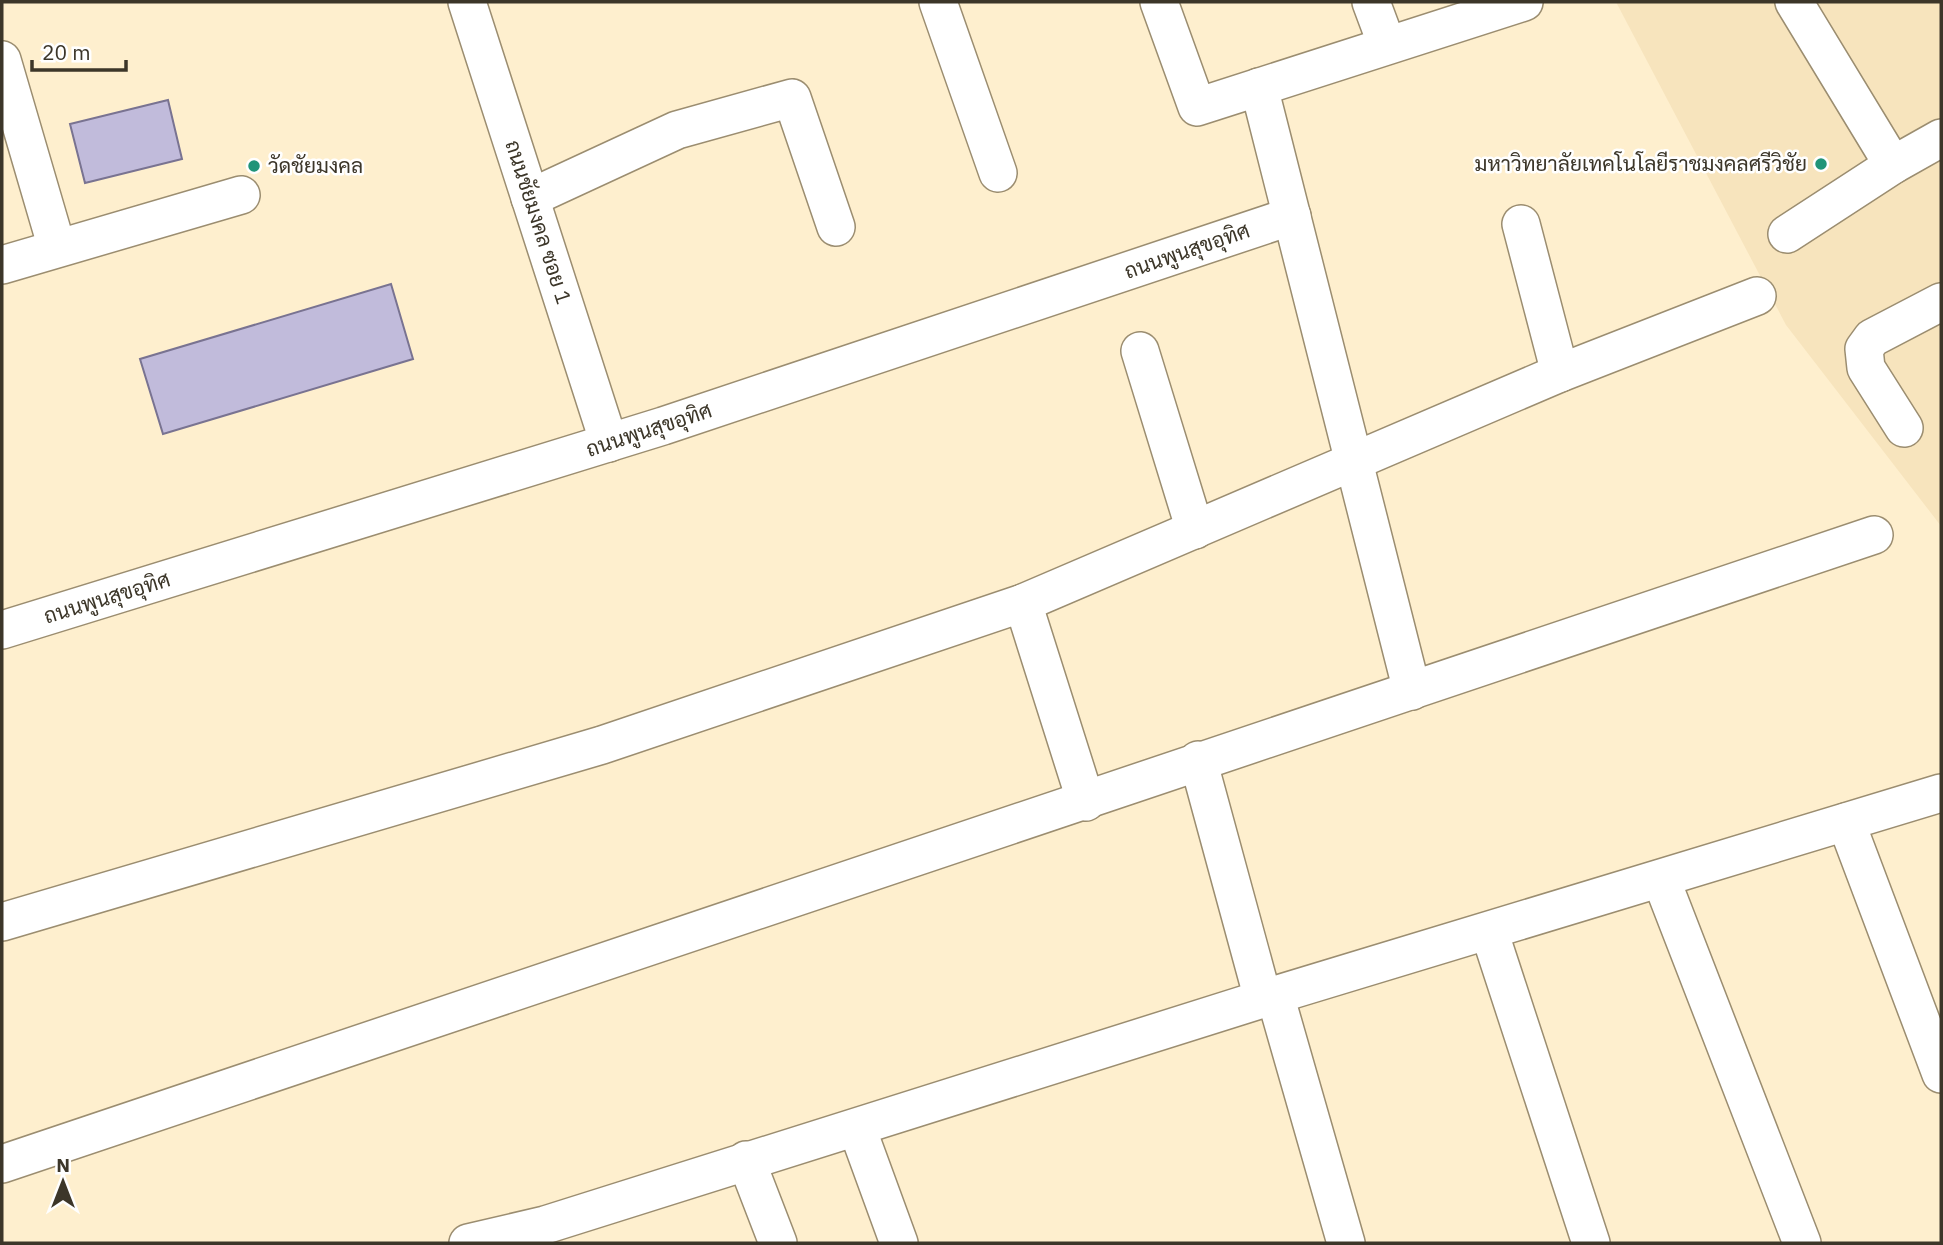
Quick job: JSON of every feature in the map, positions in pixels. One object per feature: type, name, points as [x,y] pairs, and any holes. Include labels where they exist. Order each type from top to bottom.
[{"type":"street","name":"ถนนชัยมงคล ซอย 1","points":[[467,2],[609,443]]},
{"type":"street","points":[[939,2],[998,173]]},
{"type":"street","points":[[1159,2],[1197,107],[1524,2]]},
{"type":"street","points":[[1371,2],[1387,44]]},
{"type":"street","points":[[1794,2],[1893,165]]},
{"type":"street","points":[[2,60],[57,248]]},
{"type":"street","points":[[1259,87],[1412,691]]},
{"type":"street","points":[[530,198],[677,131],[792,98],[836,227]]},
{"type":"street","points":[[1787,234],[1893,165],[1941,138]]},
{"type":"street","points":[[2,265],[241,195]]},
{"type":"street","name":"ถนนพูนสุขอุทิศ","points":[[2,630],[609,443],[1292,216]]},
{"type":"street","points":[[1521,224],[1560,373]]},
{"type":"street","points":[[2,922],[601,744],[1023,603],[1560,373],[1757,296]]},
{"type":"street","points":[[1904,428],[1866,369],[1864,349],[1872,338],[1941,302]]},
{"type":"street","points":[[1140,351],[1195,530]]},
{"type":"street","points":[[2,1164],[1086,802],[1198,760],[1412,691],[1874,535]]},
{"type":"street","points":[[1023,603],[1086,802]]},
{"type":"street","points":[[1198,760],[1346,1243]]},
{"type":"street","points":[[468,1243],[549,1234],[746,1160],[857,1128],[1269,997],[1941,793]]},
{"type":"street","points":[[1846,822],[1941,1074]]},
{"type":"street","points":[[1661,879],[1802,1243]]},
{"type":"street","points":[[1489,931],[1591,1243]]},
{"type":"street","points":[[857,1128],[899,1243]]},
{"type":"street","points":[[746,1160],[778,1243]]},
{"type":"shaded area","name":"มหาวิทยาลัยเทคโนโลยีราชมงคลศรีวิชัย","points":[[1616,2],[1941,2],[1941,526],[1786,325]]},
{"type":"building","points":[[168,100],[182,159],[85,183],[70,124]]},
{"type":"building","points":[[391,284],[413,359],[163,434],[140,359]]},
{"type":"place","name":"มหาวิทยาลัยเทคโนโลยีราชมงคลศรีวิชัย","points":[[1821,164]]},
{"type":"place","name":"วัดชัยมงคล","points":[[254,166]]}]
